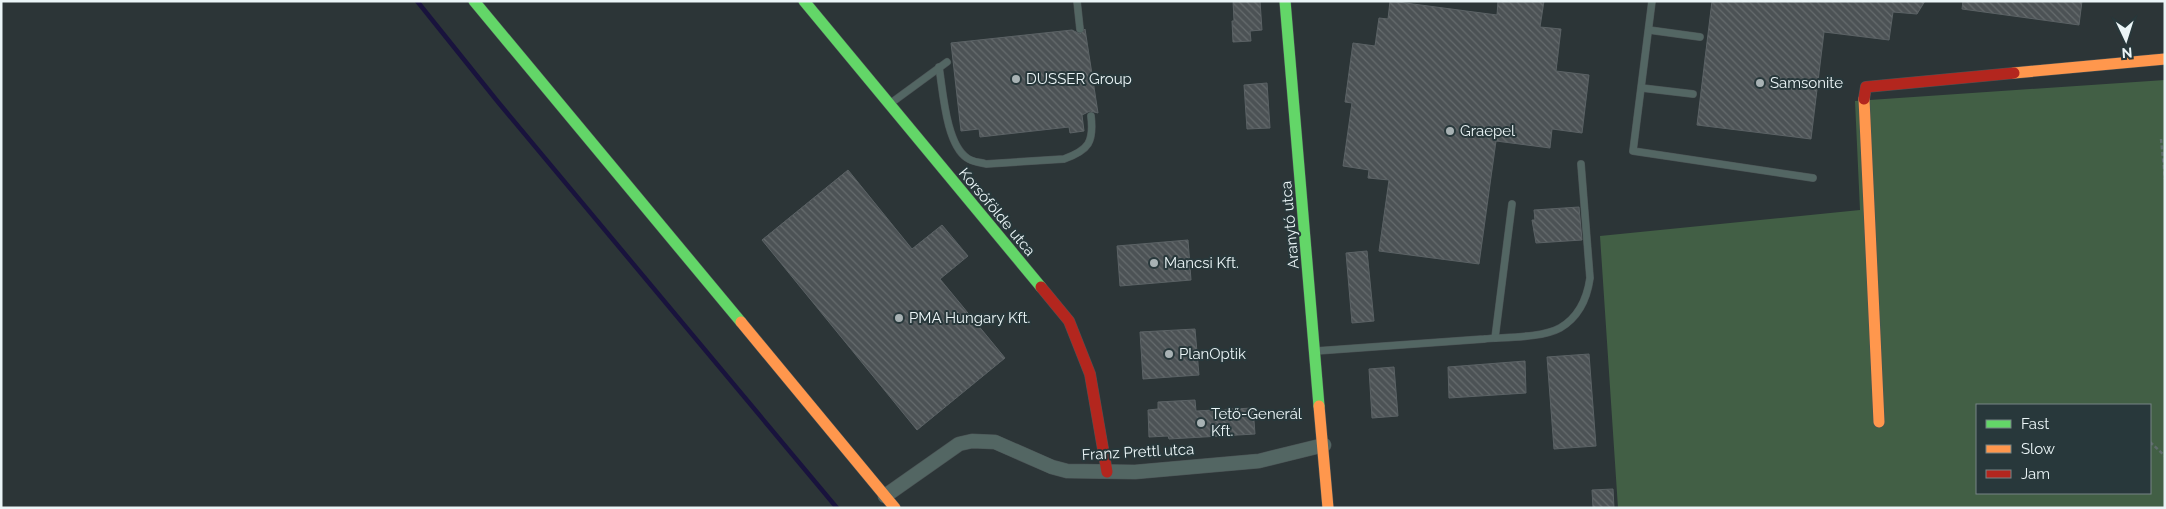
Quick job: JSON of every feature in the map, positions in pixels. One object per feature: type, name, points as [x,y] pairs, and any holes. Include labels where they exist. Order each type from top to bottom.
[{"type":"street","points":[[474,1],[895,508]]},
{"type":"street","name":"Korsófölde utca","points":[[804,1],[888,105],[1069,321],[1090,374],[1106,472]]},
{"type":"street","name":"Aranytó utca","points":[[1285,1],[1328,508]]},
{"type":"street","points":[[1879,422],[1864,102],[1866,87],[2165,59]]},
{"type":"street","name":"Franz Prettl utca","points":[[885,496],[959,444],[972,441],[995,442],[1067,472],[1135,472],[1259,461],[1324,445]]},
{"type":"lane","points":[[1077,1],[1080,29]]},
{"type":"lane","points":[[1652,1],[1633,151],[1813,178]]},
{"type":"lane","points":[[1649,30],[1700,37]]},
{"type":"lane","points":[[888,105],[947,62]]},
{"type":"lane","points":[[939,68],[954,140],[961,152],[968,159],[976,162],[986,164],[1073,156],[1082,151],[1091,140],[1093,133],[1091,116]]},
{"type":"lane","points":[[1642,88],[1694,94]]},
{"type":"lane","points":[[1316,352],[1494,338],[1546,333],[1559,329],[1579,312],[1584,302],[1590,278],[1581,164]]},
{"type":"lane","points":[[1494,338],[1512,204]]},
{"type":"path","points":[[2161,139],[2165,180]]},
{"type":"path","points":[[2151,443],[2165,456]]},
{"type":"green space","points":[[2165,80],[2165,508],[1618,508],[1600,236],[1860,210],[1855,101]]},
{"type":"building","points":[[1233,1],[1260,1],[1262,30],[1250,31],[1251,41],[1233,42]]},
{"type":"building","name":"Graepel","points":[[1390,1],[1497,15],[1498,1],[1544,1],[1540,27],[1561,29],[1556,71],[1589,75],[1582,133],[1552,129],[1550,148],[1496,141],[1479,264],[1379,251],[1389,180],[1368,178],[1369,170],[1343,166],[1352,103],[1345,102],[1353,43],[1375,46],[1379,18],[1388,19]]},
{"type":"building","name":"Samsonite","points":[[1712,1],[1925,1],[1917,14],[1893,12],[1889,40],[1824,32],[1811,139],[1697,125]]},
{"type":"building","points":[[1963,1],[2082,1],[2079,25],[1962,9]]},
{"type":"building","name":"DUSSER Group","points":[[1085,29],[1098,113],[1090,111],[1082,115],[1084,131],[1070,133],[1069,127],[980,137],[979,129],[961,131],[951,43],[1072,30],[1080,34]]},
{"type":"building","points":[[1267,83],[1270,128],[1247,129],[1244,85]]},
{"type":"building","name":"PMA Hungary Kft.","points":[[848,170],[912,249],[942,225],[968,256],[940,279],[1005,358],[917,430],[762,240]]},
{"type":"building","points":[[1579,207],[1582,240],[1536,243],[1532,220],[1535,220],[1534,210]]},
{"type":"building","name":"Mancsi Kft.","points":[[1188,240],[1191,280],[1120,286],[1117,246]]},
{"type":"building","points":[[1367,251],[1374,321],[1352,323],[1346,253]]},
{"type":"building","name":"PlanOptik","points":[[1195,329],[1199,375],[1143,379],[1140,332]]},
{"type":"building","points":[[1589,354],[1596,446],[1554,449],[1547,357]]},
{"type":"building","points":[[1525,361],[1526,393],[1449,398],[1448,367]]},
{"type":"building","points":[[1394,367],[1398,416],[1372,418],[1369,369]]},
{"type":"building","name":"Tető-Generál Kft.","points":[[1195,400],[1196,411],[1253,408],[1255,434],[1169,439],[1168,436],[1149,437],[1148,410],[1158,409],[1158,402]]},
{"type":"building","points":[[1613,489],[1614,508],[1593,508],[1592,490]]},
{"type":"waterway","points":[[417,1],[498,102],[837,508]]},
{"type":"traffic: fast","points":[[474,1],[741,322]]},
{"type":"traffic: fast","points":[[804,1],[1041,287]]},
{"type":"traffic: fast","points":[[1285,1],[1319,406]]},
{"type":"traffic: slow","points":[[2014,73],[2165,59]]},
{"type":"traffic: slow","points":[[1864,99],[1879,422]]},
{"type":"traffic: slow","points":[[741,322],[895,508]]},
{"type":"traffic: slow","points":[[1319,406],[1328,508]]},
{"type":"traffic: jam","points":[[1864,99],[1866,87],[2014,73]]},
{"type":"traffic: jam","points":[[1041,287],[1069,321],[1090,374],[1107,472]]},
{"type":"place","name":"DUSSER Group","points":[[1016,79]]},
{"type":"place","name":"Samsonite","points":[[1760,83]]},
{"type":"place","name":"Graepel","points":[[1450,131]]},
{"type":"place","name":"Mancsi Kft.","points":[[1154,263]]},
{"type":"place","name":"PMA Hungary Kft.","points":[[899,318]]},
{"type":"place","name":"PlanOptik","points":[[1169,354]]},
{"type":"place","name":"Tető-Generál Kft.","points":[[1201,423]]}]
